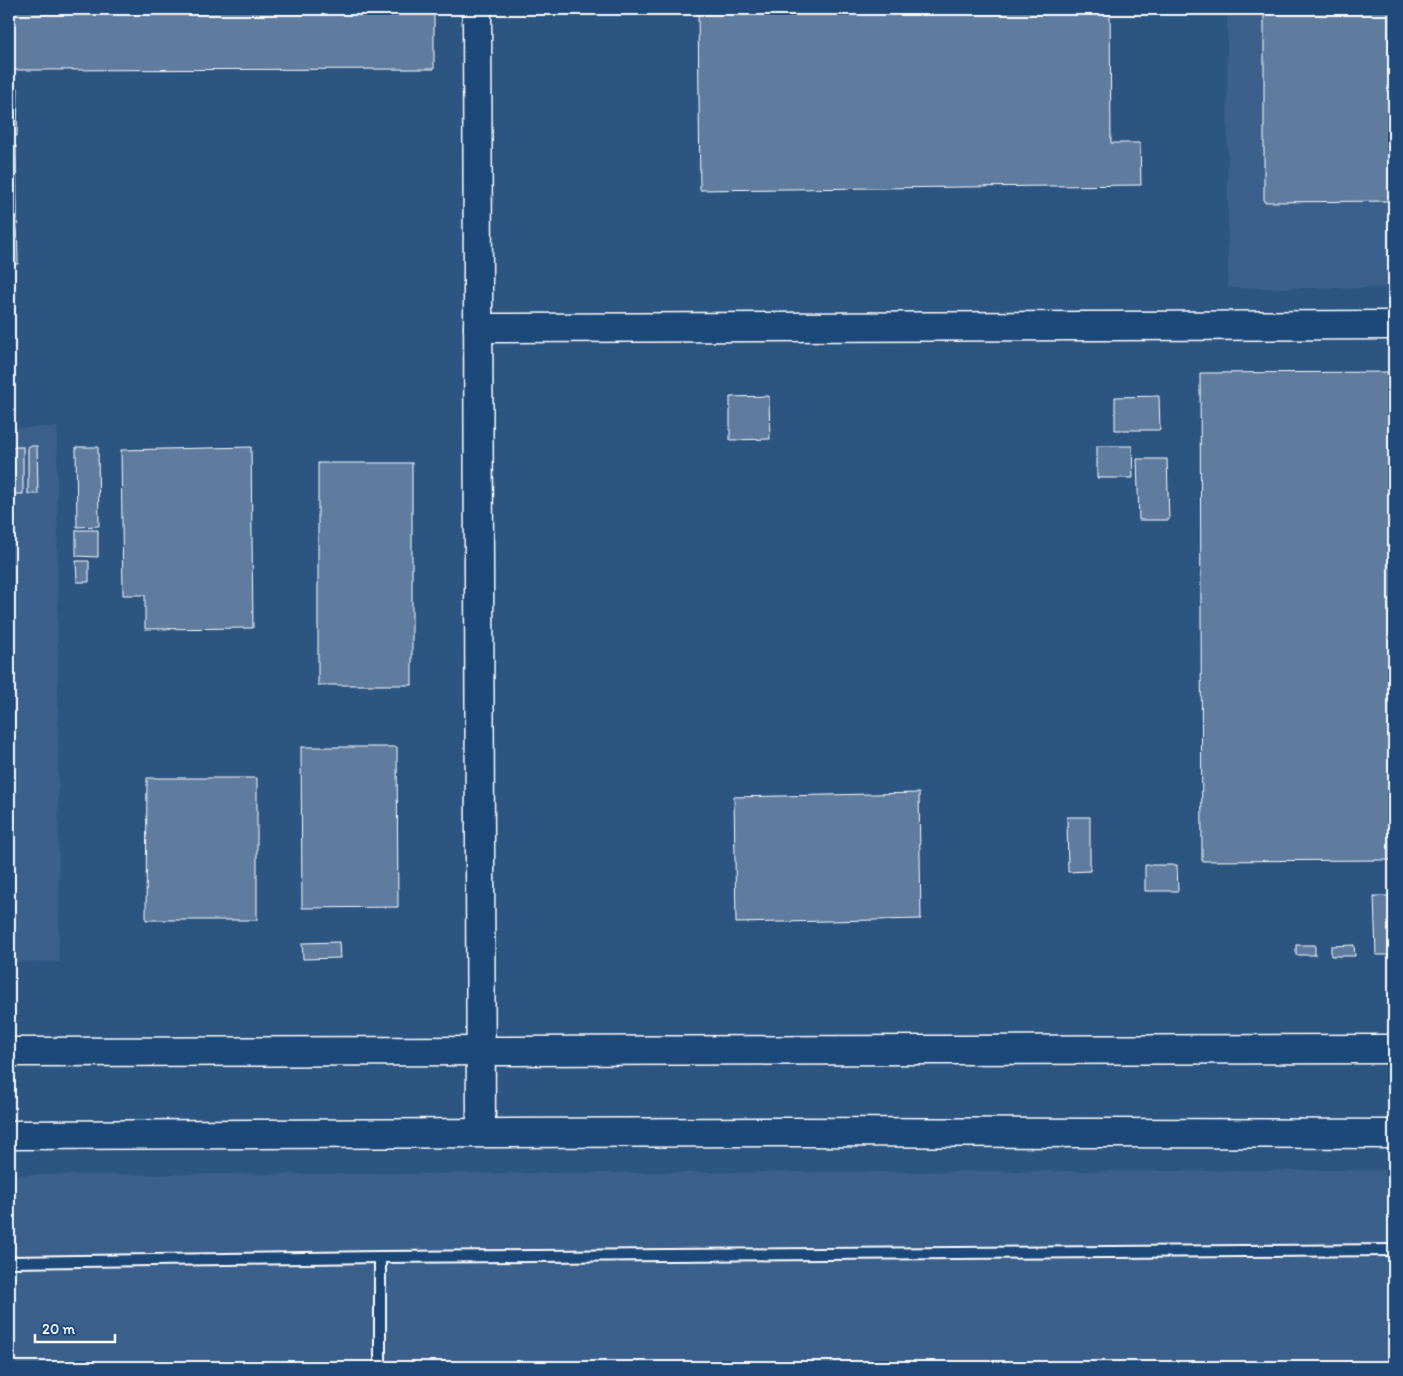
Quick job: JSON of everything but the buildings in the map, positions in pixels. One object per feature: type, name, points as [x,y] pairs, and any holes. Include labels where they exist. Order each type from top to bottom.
[{"type":"street","points":[[477,9],[483,1052],[481,1132]]},
{"type":"street","points":[[478,328],[1394,324]]},
{"type":"street","points":[[9,1052],[1394,1049]]},
{"type":"street","points":[[9,1135],[481,1132],[1394,1134]]},
{"type":"lane","points":[[9,1262],[380,1257],[1394,1250]]},
{"type":"lane","points":[[380,1257],[380,1367]]},
{"type":"shaded area","points":[[1227,9],[1394,9],[1394,288],[1228,288]]},
{"type":"shaded area","points":[[57,427],[59,962],[9,962],[9,428]]},
{"type":"shaded area","points":[[1394,1170],[1394,1367],[9,1367],[9,1175]]}]
